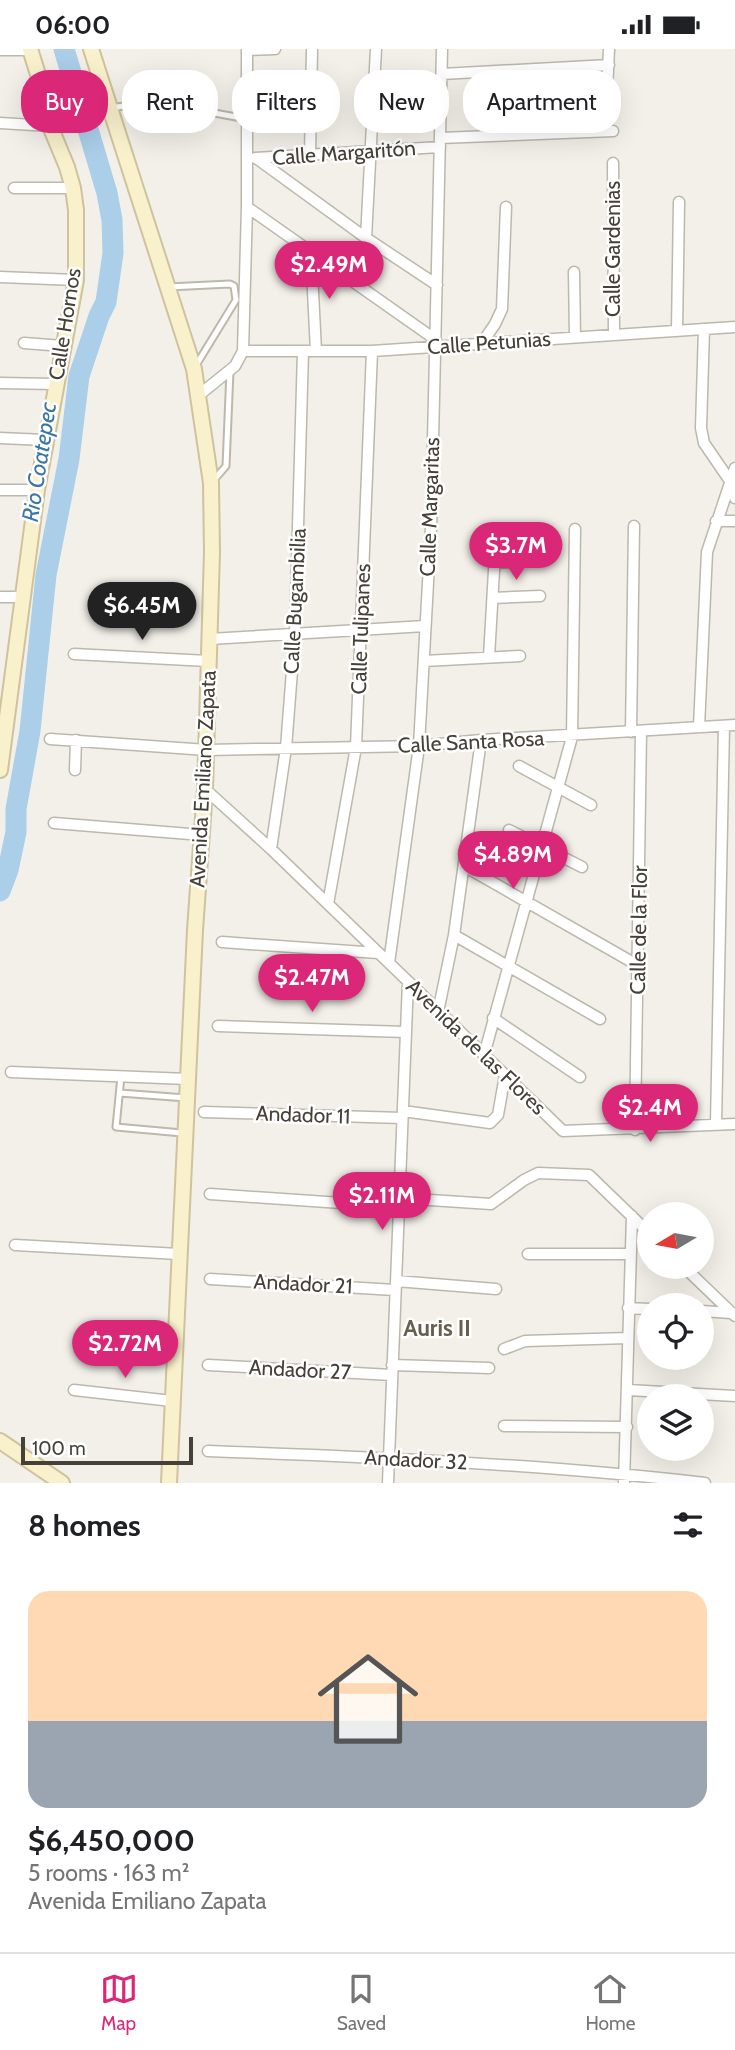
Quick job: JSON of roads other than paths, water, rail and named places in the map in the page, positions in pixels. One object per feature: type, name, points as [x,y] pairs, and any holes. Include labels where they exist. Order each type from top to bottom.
[{"type":"main road","name":"Avenida Emiliano Zapata","points":[[91,49],[194,369],[211,482],[207,750],[186,1098],[169,1483]]},
{"type":"main road","name":"Calle Hornos","points":[[30,50],[36,70]]},
{"type":"main road","name":"Calle Hornos","points":[[0,769],[37,490],[76,280],[76,210],[73,188],[53,133]]},
{"type":"main road","points":[[0,1441],[42,1476],[62,1483]]},
{"type":"street","points":[[247,70],[247,49],[275,49]]},
{"type":"street","points":[[310,155],[312,49]]},
{"type":"street","points":[[366,239],[376,49]]},
{"type":"street","name":"Calle Margaritas","points":[[442,49],[442,70]]},
{"type":"street","points":[[609,49],[609,70]]},
{"type":"street","points":[[0,50],[30,50]]},
{"type":"street","points":[[449,74],[609,65]]},
{"type":"street","points":[[0,123],[21,124]]},
{"type":"street","points":[[199,395],[230,371],[243,351],[247,207],[252,159],[249,133]]},
{"type":"street","name":"Calle Margaritas","points":[[389,963],[419,746],[431,528],[440,133]]},
{"type":"street","name":"Calle Margaritón","points":[[252,159],[370,151],[440,142],[582,133]]},
{"type":"street","points":[[252,159],[437,285]]},
{"type":"street","name":"Calle Gardenias","points":[[613,163],[614,335]]},
{"type":"street","points":[[14,188],[73,188]]},
{"type":"street","points":[[677,331],[679,202]]},
{"type":"street","points":[[247,207],[435,343]]},
{"type":"street","points":[[482,344],[502,309],[506,207]]},
{"type":"street","points":[[311,252],[316,351]]},
{"type":"street","points":[[575,272],[575,337]]},
{"type":"street","points":[[0,277],[76,280]]},
{"type":"street","name":"Calle Petunias","points":[[243,351],[372,351],[435,343],[482,344],[735,327]]},
{"type":"street","points":[[704,329],[701,428],[704,443],[730,481],[735,498]]},
{"type":"street","points":[[24,344],[63,346]]},
{"type":"street","name":"Calle Bugambilia","points":[[271,849],[286,748],[295,632],[303,351]]},
{"type":"street","name":"Calle Tulipanes","points":[[328,904],[356,747],[372,351]]},
{"type":"street","points":[[0,383],[55,384]]},
{"type":"street","points":[[0,438],[45,440]]},
{"type":"street","points":[[699,727],[707,552],[735,468]]},
{"type":"street","points":[[0,490],[37,490]]},
{"type":"street","points":[[716,521],[735,521]]},
{"type":"street","name":"Calle de la Flor","points":[[634,526],[639,966],[635,1130]]},
{"type":"street","points":[[484,1055],[572,737],[575,529]]},
{"type":"street","points":[[489,657],[496,536]]},
{"type":"street","points":[[496,563],[541,560]]},
{"type":"street","points":[[493,598],[540,596]]},
{"type":"street","points":[[0,597],[24,597]]},
{"type":"street","points":[[210,639],[295,632],[425,627]]},
{"type":"street","points":[[74,654],[208,661]]},
{"type":"street","points":[[424,661],[520,656]]},
{"type":"street","name":"Calle Santa Rosa","points":[[50,739],[207,750],[419,746],[735,725]]},
{"type":"street","points":[[716,1125],[724,726]]},
{"type":"street","points":[[75,770],[76,740]]},
{"type":"street","points":[[438,1012],[454,935],[481,740]]},
{"type":"street","points":[[519,766],[592,805]]},
{"type":"street","name":"Avenida de las Flores","points":[[205,789],[564,1131],[635,1130]]},
{"type":"street","points":[[54,823],[202,835]]},
{"type":"street","points":[[509,830],[582,867]]},
{"type":"street","points":[[464,866],[639,966]]},
{"type":"street","points":[[454,935],[600,1019]]},
{"type":"street","points":[[222,942],[379,953]]},
{"type":"street","points":[[388,1483],[408,982]]},
{"type":"street","points":[[493,1018],[580,1077]]},
{"type":"street","points":[[218,1026],[406,1032]]},
{"type":"street","points":[[11,1072],[188,1079]]},
{"type":"street","name":"Andador 11","points":[[204,1112],[402,1114],[490,1123],[498,1115],[505,1075]]},
{"type":"street","points":[[635,1130],[735,1123]]},
{"type":"street","points":[[210,1194],[491,1203],[538,1173],[589,1175],[637,1221]]},
{"type":"street","points":[[624,1478],[632,1216]]},
{"type":"street","points":[[15,1245],[180,1254]]},
{"type":"street","points":[[528,1254],[629,1254]]},
{"type":"street","name":"Andador 21","points":[[210,1279],[496,1289]]},
{"type":"street","points":[[697,1279],[733,1314]]},
{"type":"street","points":[[628,1308],[637,1308]]},
{"type":"street","points":[[714,1312],[733,1314]]},
{"type":"street","points":[[504,1349],[526,1342],[628,1338]]},
{"type":"street","name":"Andador 27","points":[[208,1365],[392,1370],[489,1368]]},
{"type":"street","points":[[74,1390],[172,1401]]},
{"type":"street","points":[[628,1391],[735,1395]]},
{"type":"street","points":[[504,1426],[626,1427]]},
{"type":"street","name":"Andador 32","points":[[208,1451],[389,1458],[705,1483]]},
{"type":"lane","points":[[109,108],[166,100],[183,103],[198,110],[232,116]]},
{"type":"lane","points":[[167,287],[234,286],[236,300],[194,369]]},
{"type":"lane","points":[[211,482],[226,465],[230,371]]},
{"type":"lane","points":[[121,1076],[116,1127],[186,1134]]},
{"type":"lane","points":[[120,1093],[186,1098]]},
{"type":"waterway","name":"Rio Coatepec","points":[[0,891],[8,870],[16,832],[16,809],[30,731],[46,575],[69,459],[79,376],[106,302],[113,253],[112,220],[107,193],[64,49]]},
{"type":"district","name":"Auris II","points":[[437,1328]]}]
